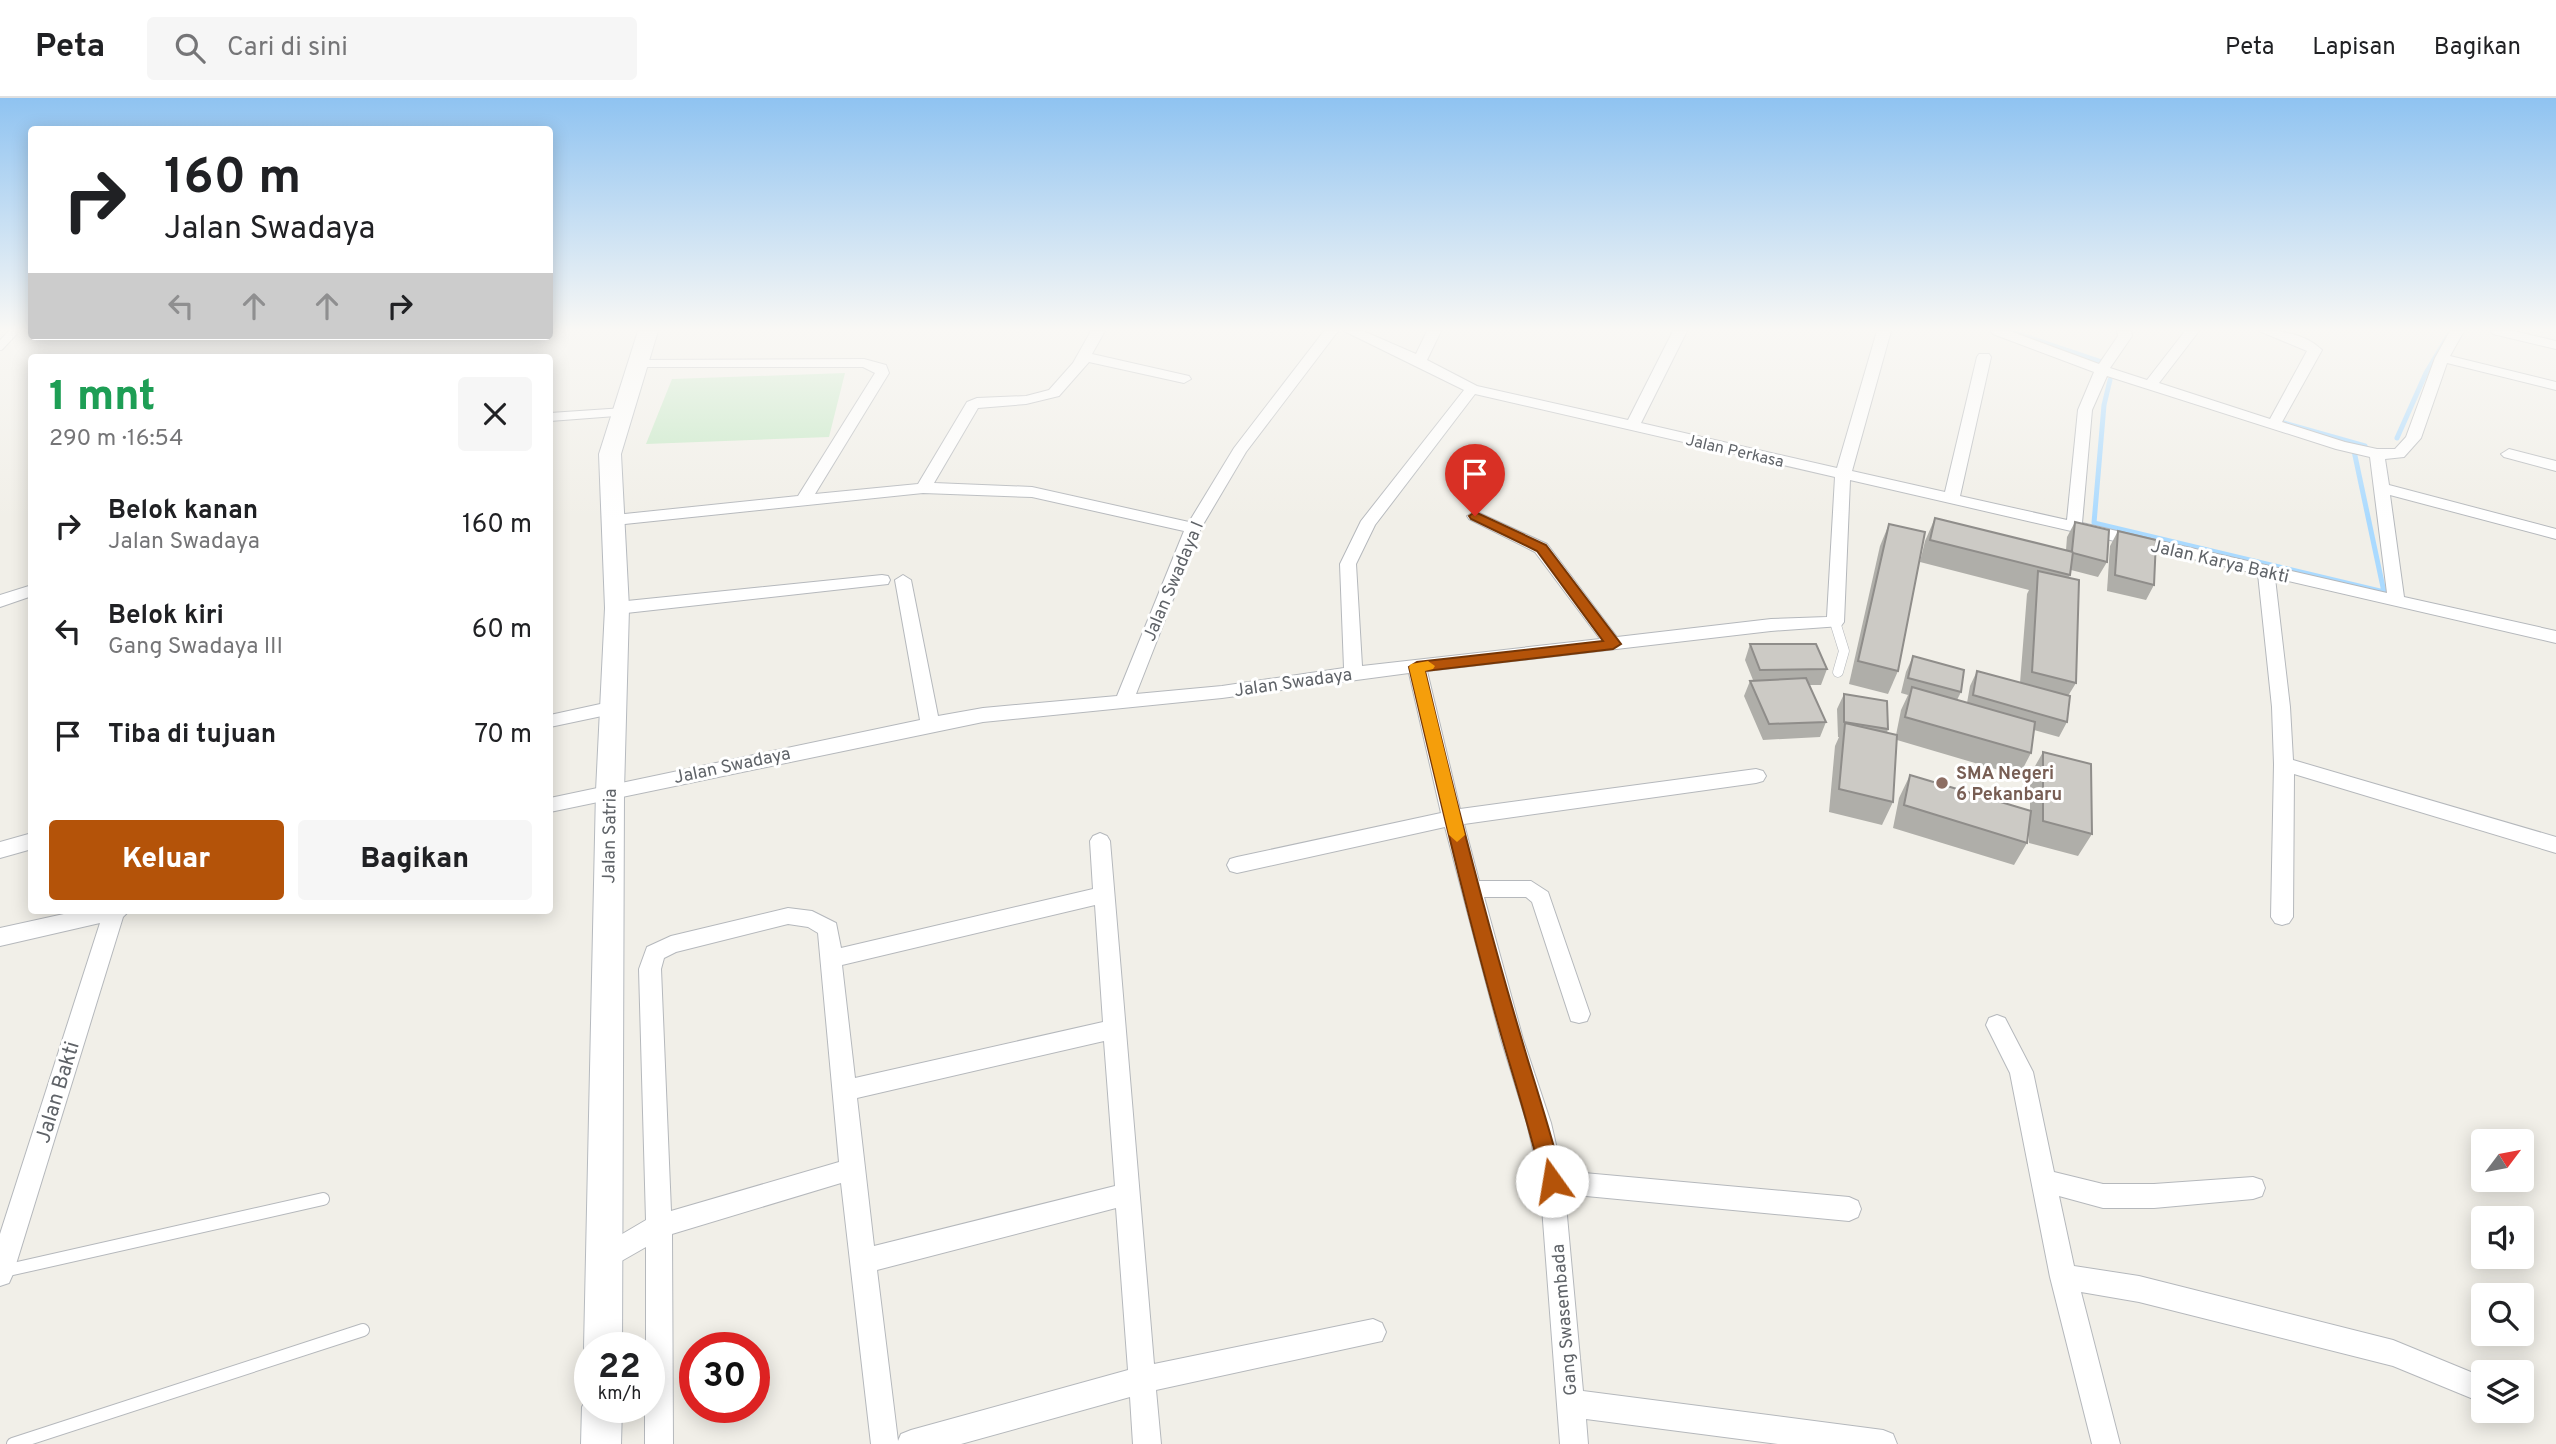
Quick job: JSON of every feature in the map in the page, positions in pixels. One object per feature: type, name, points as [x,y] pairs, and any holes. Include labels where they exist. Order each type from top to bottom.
[{"type":"street","name":"Jalan Satria","points":[[603,1332],[610,791],[617,608],[610,454],[629,394]]},
{"type":"street","points":[[804,500],[869,394]]},
{"type":"street","points":[[923,488],[972,405],[983,400],[1026,400],[1051,394]]},
{"type":"street","name":"Jalan Swadaya I","points":[[1124,701],[1193,528],[1239,451],[1283,394]]},
{"type":"street","points":[[1353,673],[1348,564],[1367,524],[1468,394]]},
{"type":"street","name":"Jalan Perkasa","points":[[1493,394],[1843,475]]},
{"type":"street","points":[[1632,426],[1648,394]]},
{"type":"street","points":[[1835,622],[1843,475],[1866,394]]},
{"type":"street","points":[[1951,500],[1976,394]]},
{"type":"street","points":[[2074,528],[2085,410],[2092,394]]},
{"type":"street","points":[[2178,394],[2377,454],[2399,454],[2413,438],[2429,394]]},
{"type":"street","points":[[2274,424],[2291,394]]},
{"type":"street","points":[[553,416],[624,412]]},
{"type":"street","points":[[2377,454],[2396,600]]},
{"type":"street","points":[[2509,454],[2556,466]]},
{"type":"street","name":"Jalan Karya Bakti","points":[[1843,475],[2556,637]]},
{"type":"street","points":[[615,520],[923,488],[1005,489],[1032,492],[1193,528]]},
{"type":"street","points":[[2382,488],[2556,534]]},
{"type":"street","points":[[1475,516],[1542,548],[1613,644]]},
{"type":"street","points":[[2266,571],[2281,707],[2284,764],[2282,917]]},
{"type":"street","points":[[617,608],[882,580]]},
{"type":"street","points":[[903,580],[930,724]]},
{"type":"street","points":[[0,601],[28,591]]},
{"type":"street","name":"Jalan Swadaya","points":[[610,791],[983,715],[1222,692],[1353,673],[1772,625],[1835,622]]},
{"type":"street","name":"Gang Swasembada","points":[[1417,667],[1452,818],[1512,1039],[1539,1123],[1552,1181],[1574,1444]]},
{"type":"street","points":[[553,720],[614,707]]},
{"type":"street","points":[[2284,764],[2556,845]]},
{"type":"street","points":[[1237,865],[1452,818],[1756,776]]},
{"type":"street","points":[[553,804],[610,791]]},
{"type":"street","points":[[1100,841],[1147,1444]]},
{"type":"street","points":[[0,850],[28,842]]},
{"type":"street","points":[[1473,889],[1531,889],[1537,892],[1579,1014]]},
{"type":"street","points":[[831,959],[1104,895]]},
{"type":"street","points":[[0,937],[103,914]]},
{"type":"street","name":"Jalan Bakti","points":[[0,1273],[115,914]]},
{"type":"street","points":[[659,1444],[659,1226],[650,969],[655,953],[671,945],[788,916],[812,919],[828,929],[852,1169],[885,1444]]},
{"type":"street","points":[[1997,1026],[2021,1072],[2063,1277],[2106,1444]]},
{"type":"street","points":[[844,1091],[1114,1030]]},
{"type":"street","points":[[604,1259],[659,1226],[852,1169]]},
{"type":"street","points":[[1552,1181],[1849,1209]]},
{"type":"street","points":[[2043,1181],[2103,1196],[2154,1196],[2253,1188]]},
{"type":"street","points":[[863,1261],[1127,1194]]},
{"type":"street","points":[[2063,1277],[2139,1289],[2393,1353],[2471,1385]]},
{"type":"street","points":[[911,1444],[1142,1380],[1373,1332]]},
{"type":"street","points":[[1571,1403],[1883,1444]]},
{"type":"street","points":[[601,1444],[602,1423]]},
{"type":"lane","points":[[1835,622],[1844,651],[1838,673]]},
{"type":"lane","points":[[0,1273],[323,1199]]},
{"type":"lane","points":[[13,1444],[363,1330]]},
{"type":"green space","points":[[666,394],[840,394],[829,437],[646,444]]},
{"type":"building","points":[[1935,518],[2073,552],[2070,575],[1930,540]]},
{"type":"building","points":[[2075,522],[2109,530],[2107,562],[2073,553]]},
{"type":"building","points":[[1889,524],[1925,532],[1898,671],[1858,661]]},
{"type":"building","points":[[2118,531],[2156,540],[2154,585],[2115,575]]},
{"type":"building","points":[[2038,571],[2079,580],[2076,683],[2032,672]]},
{"type":"building","points":[[1750,644],[1816,644],[1827,669],[1760,670]]},
{"type":"building","points":[[1913,656],[1964,670],[1961,692],[1908,678]]},
{"type":"building","points":[[1977,671],[2070,696],[2067,722],[1973,695]]},
{"type":"building","points":[[1806,678],[1826,722],[1769,724],[1750,681]]},
{"type":"building","points":[[1912,687],[2035,722],[2031,753],[1905,717]]},
{"type":"building","points":[[1844,694],[1887,701],[1888,729],[1844,722]]},
{"type":"building","points":[[1845,723],[1897,735],[1893,802],[1839,789]]},
{"type":"building","points":[[2043,752],[2091,764],[2092,834],[2043,821]]},
{"type":"building","points":[[1910,775],[2031,811],[2027,843],[1904,805]]},
{"type":"waterway","points":[[2107,394],[2094,523],[2384,592],[2354,451],[2351,450]]},
{"type":"waterway","points":[[2397,438],[2417,394]]},
{"type":"waterway","points":[[2284,423],[2365,446]]},
{"type":"slow traffic","points":[[1428,666],[1417,667],[1457,835]]},
{"type":"place","name":"SMA Negeri 6 Pekanbaru","points":[[1942,783]]},
{"type":"route","points":[[1475,516],[1542,548],[1613,644],[1417,667],[1452,818],[1512,1039],[1539,1123],[1552,1181]]}]
